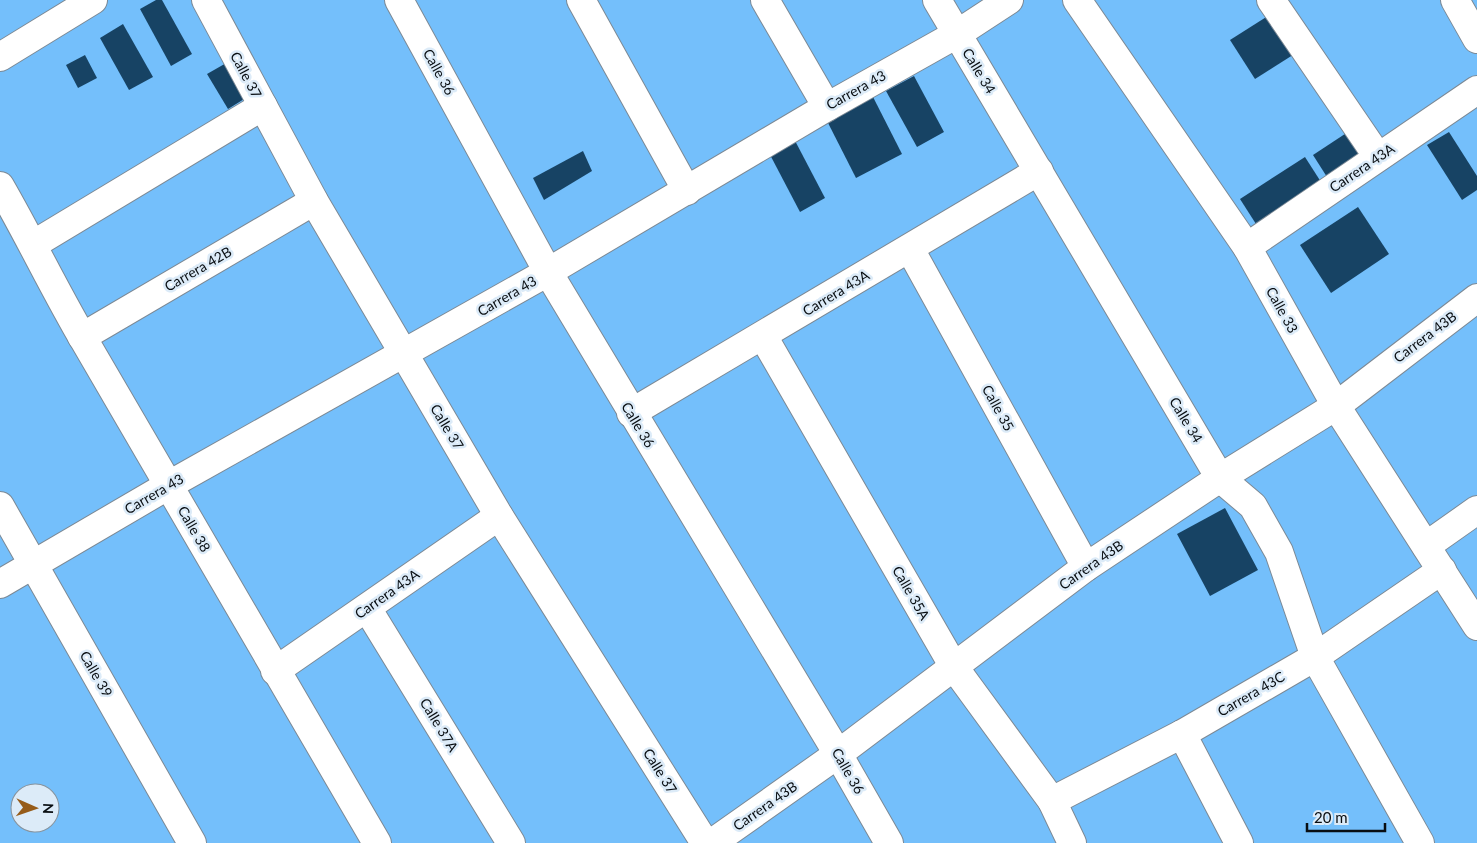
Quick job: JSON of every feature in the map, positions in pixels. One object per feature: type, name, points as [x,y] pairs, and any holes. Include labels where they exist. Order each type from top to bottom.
[{"type":"street","points":[[0,57],[93,0]]},
{"type":"street","name":"Calle 37","points":[[206,0],[314,202],[499,516],[705,843]]},
{"type":"street","name":"Calle 36","points":[[399,0],[548,272],[631,414],[838,754],[889,843]]},
{"type":"street","points":[[581,0],[687,191]]},
{"type":"street","points":[[765,0],[827,106]]},
{"type":"street","name":"Calle 34","points":[[937,0],[1040,171],[1220,478],[1253,506],[1279,552],[1316,657],[1420,843]]},
{"type":"street","name":"Carrera 43","points":[[0,584],[169,485],[548,272],[827,106],[957,34],[1009,0]]},
{"type":"street","name":"Calle 33","points":[[1077,0],[1247,247],[1336,406],[1477,626]]},
{"type":"street","points":[[1271,0],[1378,157]]},
{"type":"street","points":[[1455,0],[1477,39]]},
{"type":"street","name":"Carrera 43A","points":[[1247,247],[1477,90]]},
{"type":"street","points":[[34,244],[262,106]]},
{"type":"street","name":"Carrera 43A","points":[[631,414],[1040,171]]},
{"type":"street","name":"Calle 38","points":[[0,186],[34,244],[82,338],[377,843]]},
{"type":"street","name":"Carrera 42B","points":[[82,338],[314,202]]},
{"type":"street","name":"Calle 35","points":[[910,249],[1086,567]]},
{"type":"street","name":"Carrera 43B","points":[[712,843],[838,754],[1086,567],[1220,478],[1336,406],[1477,298]]},
{"type":"street","name":"Calle 35A","points":[[763,336],[954,667],[1052,801],[1072,843]]},
{"type":"street","name":"Calle 39","points":[[0,506],[192,843]]},
{"type":"street","points":[[1426,546],[1477,510]]},
{"type":"street","name":"Carrera 43A","points":[[275,671],[499,516]]},
{"type":"street","name":"Carrera 43C","points":[[1052,801],[1182,734],[1316,657],[1442,570]]},
{"type":"street","name":"Calle 37A","points":[[367,608],[501,840]]},
{"type":"street","points":[[1182,734],[1239,843]]},
{"type":"shaded area","points":[[0,0],[1477,0],[1477,843],[0,843]]},
{"type":"building","points":[[156,0],[162,0],[192,54],[171,66],[140,9]]},
{"type":"building","points":[[1271,14],[1296,53],[1255,79],[1230,40]]},
{"type":"building","points":[[123,24],[153,77],[129,90],[100,38]]},
{"type":"building","points":[[85,55],[97,78],[78,88],[66,65]]},
{"type":"building","points":[[228,62],[249,96],[228,109],[207,74]]},
{"type":"building","points":[[914,76],[944,132],[917,147],[886,91]]},
{"type":"building","points":[[871,93],[902,154],[856,178],[825,117]]},
{"type":"building","points":[[1351,130],[1366,152],[1327,177],[1313,155]]},
{"type":"building","points":[[1449,132],[1477,176],[1477,190],[1462,200],[1427,145]]},
{"type":"building","points":[[792,135],[825,198],[800,212],[767,149]]},
{"type":"building","points":[[583,151],[592,171],[544,200],[533,178]]},
{"type":"building","points":[[1305,157],[1321,182],[1256,224],[1240,199]]},
{"type":"building","points":[[1358,207],[1389,254],[1331,293],[1300,245]]},
{"type":"building","points":[[1225,508],[1258,570],[1210,596],[1177,534]]}]
